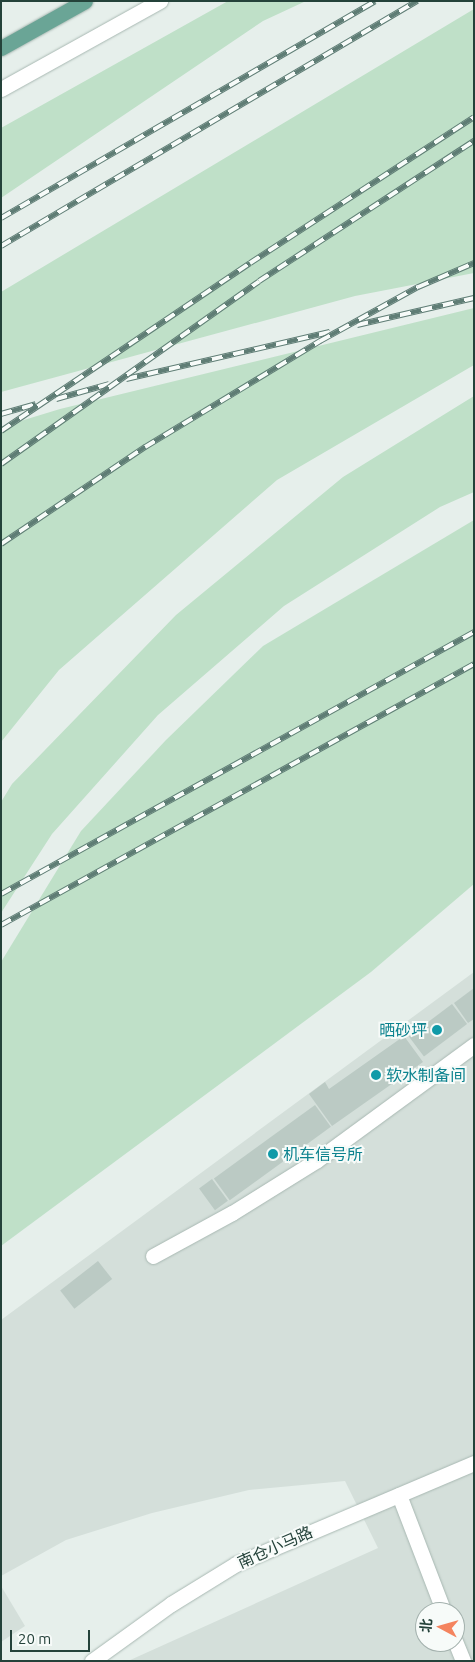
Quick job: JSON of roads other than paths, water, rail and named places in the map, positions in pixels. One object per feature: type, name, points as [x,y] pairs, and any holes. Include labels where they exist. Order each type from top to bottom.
[{"type":"main road","points":[[1,48],[85,1]]},
{"type":"street","points":[[1,89],[160,1]]},
{"type":"street","points":[[153,1256],[232,1213],[317,1160],[474,1045]]},
{"type":"street","name":"南仓小马路","points":[[92,1661],[171,1604],[236,1564],[474,1463]]},
{"type":"street","points":[[399,1495],[440,1602]]},
{"type":"street","points":[[462,1661],[474,1658]]},
{"type":"railway","points":[[1,218],[375,1]]},
{"type":"railway","points":[[1,246],[417,1]]},
{"type":"railway","points":[[1,431],[250,263],[474,117]]},
{"type":"railway","points":[[1,464],[259,281],[474,141]]},
{"type":"railway","points":[[1,544],[145,447],[320,341],[418,287],[474,263]]},
{"type":"railway","points":[[357,325],[474,298]]},
{"type":"railway","points":[[126,379],[330,332]]},
{"type":"railway","points":[[56,399],[109,384]]},
{"type":"railway","points":[[1,414],[36,404]]},
{"type":"railway","points":[[1,894],[474,632]]},
{"type":"railway","points":[[1,925],[474,664]]},
{"type":"place","name":"晒砂坪","points":[[437,1030]]},
{"type":"place","name":"软水制备间","points":[[376,1075]]},
{"type":"place","name":"机车信号所","points":[[273,1154]]}]
